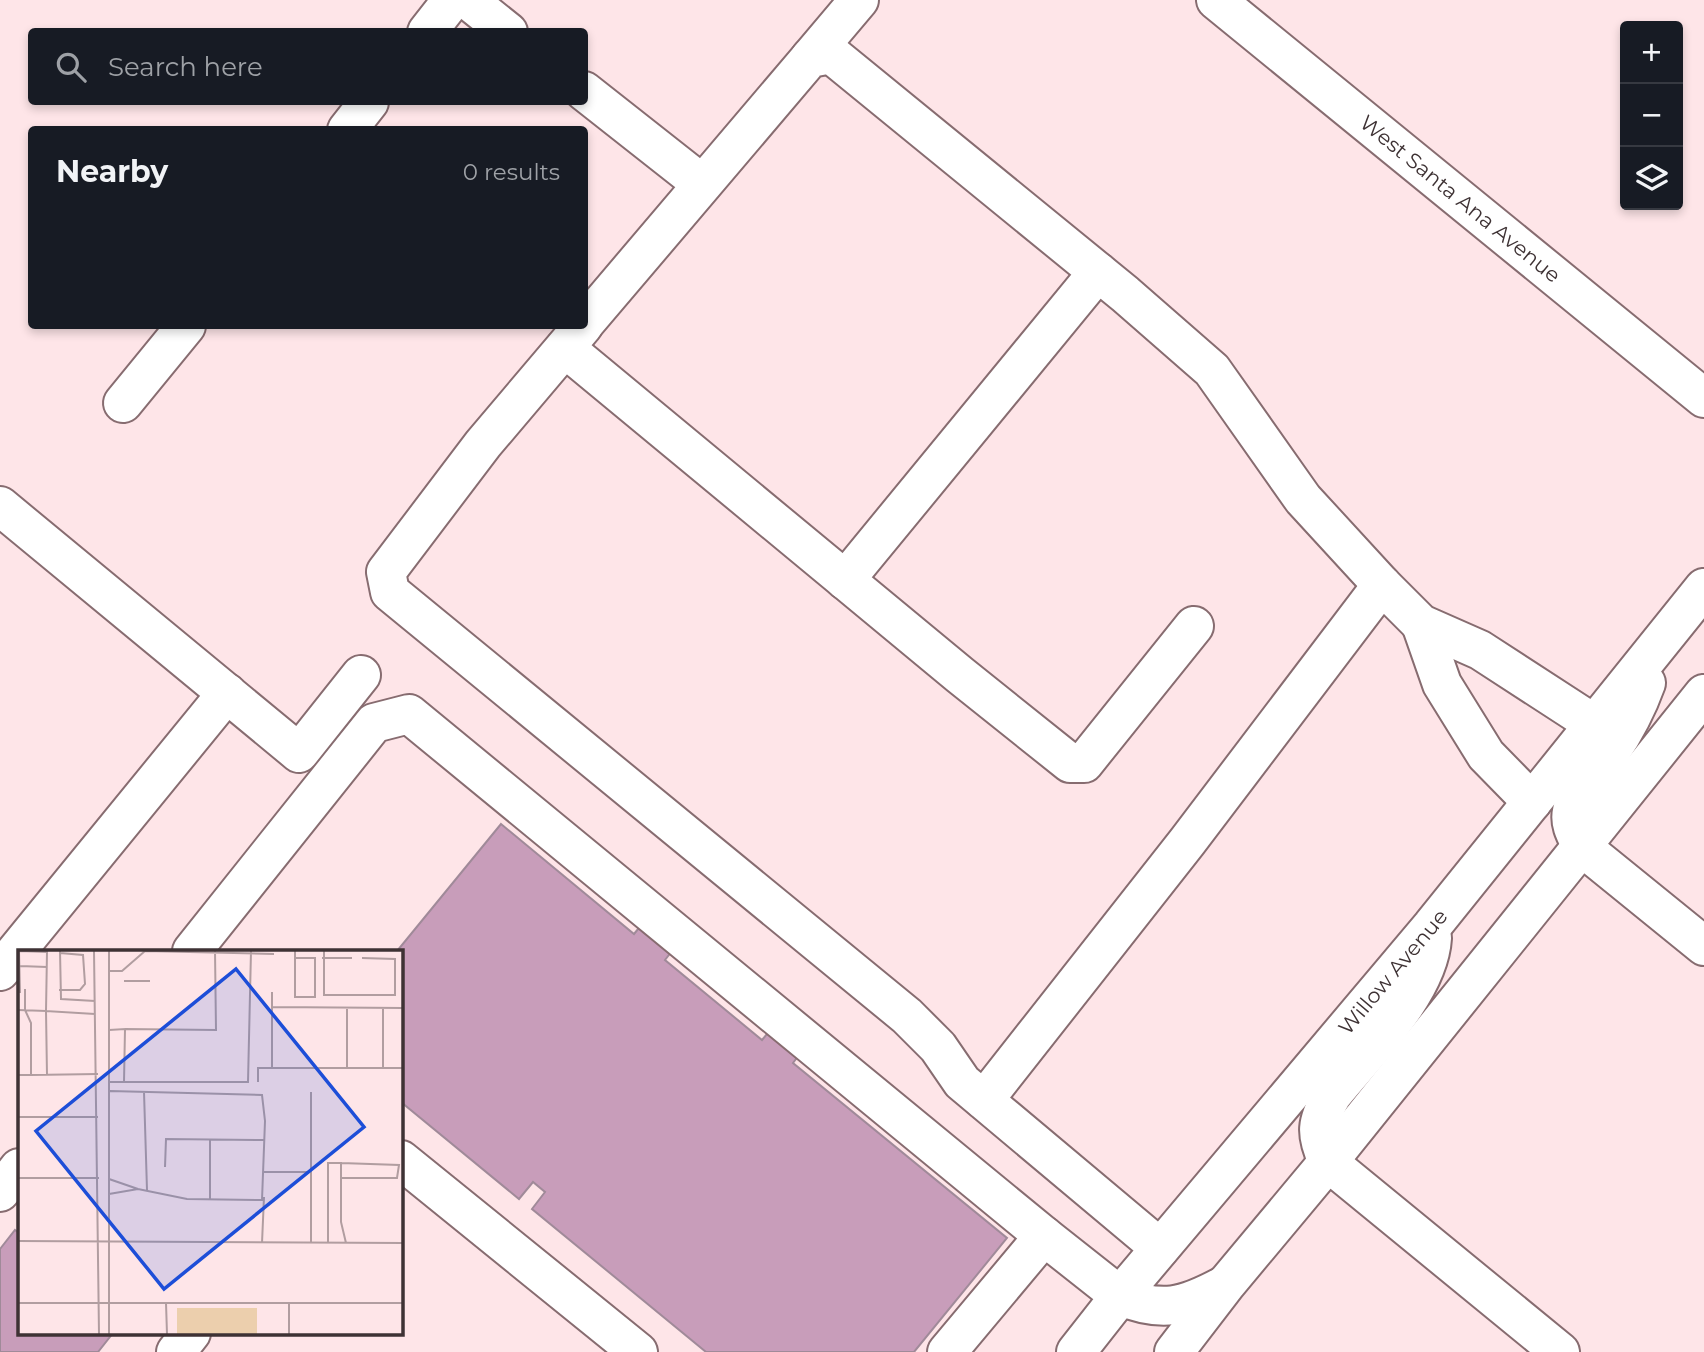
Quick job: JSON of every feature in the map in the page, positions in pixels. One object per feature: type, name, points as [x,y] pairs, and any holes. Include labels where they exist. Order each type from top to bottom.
[{"type":"main road","points":[[430,28],[452,0]]},
{"type":"main road","points":[[468,0],[503,28]]},
{"type":"main road","points":[[588,320],[859,0]]},
{"type":"main road","name":"West Santa Ana Avenue","points":[[1216,0],[1704,398]]},
{"type":"main road","points":[[810,58],[831,54],[1098,272],[1212,370],[1303,499],[1421,624],[1480,650],[1594,724]]},
{"type":"main road","points":[[588,94],[702,184]]},
{"type":"main road","points":[[349,126],[367,105]]},
{"type":"main road","points":[[845,580],[1098,272]]},
{"type":"main road","points":[[123,403],[184,329]]},
{"type":"main road","points":[[1160,1248],[962,1082],[938,1047],[907,1016],[390,593],[386,572],[483,444],[578,332],[845,580],[1070,763],[1084,762],[1194,626]]},
{"type":"main road","points":[[0,506],[299,752],[361,675]]},
{"type":"main road","points":[[984,1100],[1187,842],[1382,585]]},
{"type":"main road","name":"Willow Avenue","points":[[1076,1352],[1160,1248],[1432,926],[1704,588]]},
{"type":"main road","points":[[1421,624],[1442,684],[1471,731],[1486,755],[1532,802]]},
{"type":"main road","points":[[1663,638],[1635,712],[1604,762],[1575,799],[1571,813],[1572,828],[1582,847],[1704,946]]},
{"type":"main road","points":[[0,971],[228,693]]},
{"type":"main road","points":[[1174,1352],[1704,694]]},
{"type":"main road","points":[[193,950],[374,723],[409,714],[1120,1296],[1136,1303],[1167,1307],[1184,1305],[1227,1283]]},
{"type":"main road","points":[[1432,926],[1431,948],[1425,967],[1407,1003],[1332,1095],[1323,1110],[1318,1127],[1319,1143],[1328,1162],[1560,1352]]},
{"type":"main road","points":[[402,1161],[638,1352]]},
{"type":"main road","points":[[0,1192],[18,1169]]},
{"type":"main road","points":[[947,1352],[1044,1236]]},
{"type":"main road","points":[[176,1352],[190,1334]]},
{"type":"building","points":[[501,824],[634,934],[648,917],[679,942],[665,960],[762,1040],[776,1023],[805,1047],[793,1063],[1007,1238],[914,1352],[706,1352],[532,1209],[545,1192],[533,1182],[519,1199],[402,1103],[402,950],[398,950]]},
{"type":"building","points":[[15,1230],[18,1232],[18,1334],[112,1334],[98,1352],[0,1352],[0,1249]]}]
